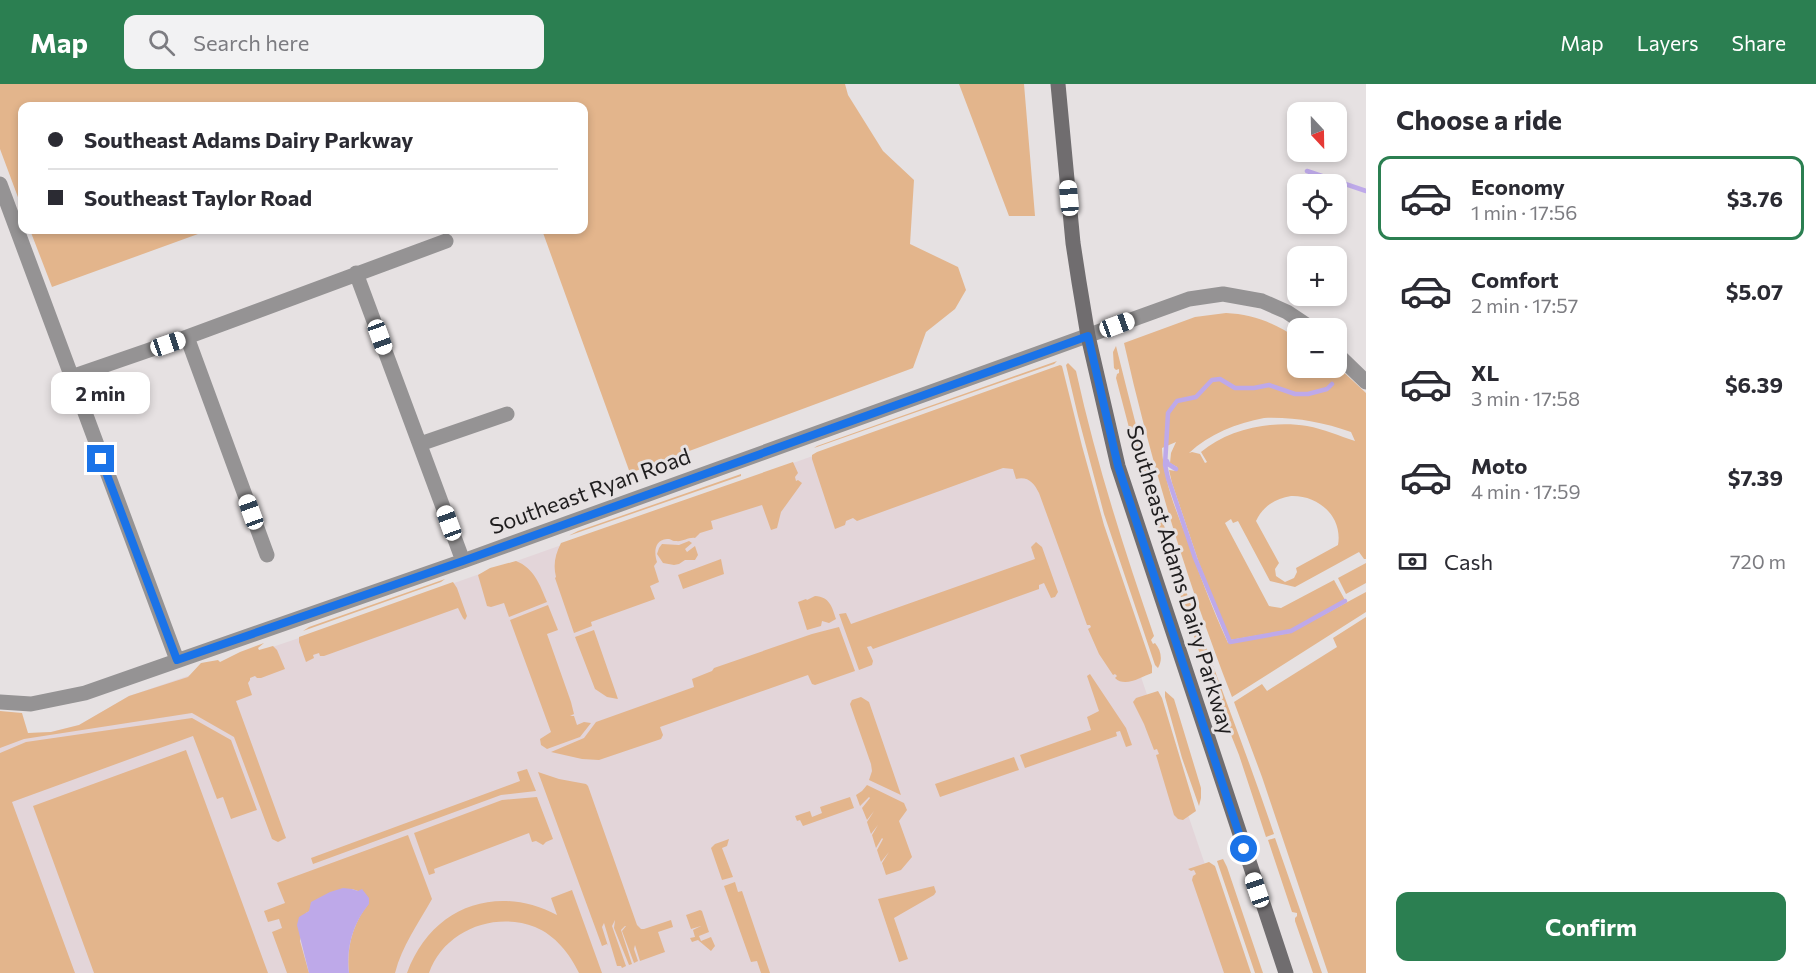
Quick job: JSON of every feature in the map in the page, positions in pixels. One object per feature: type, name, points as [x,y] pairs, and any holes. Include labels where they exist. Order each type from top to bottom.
[{"type":"main road","name":"Southeast Adams Dairy Parkway","points":[[1058,84],[1073,243],[1088,336],[1118,466],[1286,973]]},
{"type":"street","points":[[0,184],[18,234]]},
{"type":"street","points":[[18,234],[177,660]]},
{"type":"street","points":[[70,377],[187,337],[446,241]]},
{"type":"street","points":[[356,273],[463,561]]},
{"type":"street","name":"Southeast Ryan Road","points":[[0,702],[31,704],[85,693],[463,561],[1189,299],[1223,294],[1262,301],[1296,318]]},
{"type":"street","points":[[187,337],[267,555]]},
{"type":"street","points":[[1347,364],[1366,382]]},
{"type":"street","points":[[420,444],[507,414]]},
{"type":"shaded area","points":[[0,84],[845,84],[848,95],[883,151],[914,180],[910,244],[958,267],[966,290],[955,309],[926,332],[913,368],[630,473],[543,234],[588,234],[588,102],[18,102],[18,197],[0,149]]},
{"type":"shaded area","points":[[959,84],[1024,84],[1035,216],[1009,216]]},
{"type":"shaded area","points":[[32,234],[198,234],[52,287]]},
{"type":"shaded area","points":[[1226,313],[1254,317],[1287,332],[1287,378],[1347,378],[1347,375],[1366,393],[1366,559],[1359,552],[1295,587],[1270,581],[1238,521],[1233,523],[1231,519],[1225,523],[1269,606],[1281,608],[1334,580],[1345,600],[1291,630],[1230,640],[1199,563],[1172,483],[1169,470],[1176,471],[1177,469],[1170,463],[1176,442],[1162,448],[1167,482],[1174,504],[1228,643],[1290,633],[1366,592],[1366,612],[1232,697],[1171,522],[1124,343],[1195,317]],"holes":[[[1264,418],[1298,419],[1330,425],[1351,432],[1355,441],[1313,427],[1279,424],[1251,428],[1224,437],[1201,452],[1207,462],[1205,463],[1200,454],[1189,453],[1205,440],[1224,430]],[[1291,496],[1319,503],[1332,516],[1337,525],[1338,545],[1296,568],[1294,578],[1285,582],[1276,576],[1275,569],[1279,563],[1256,521],[1270,504]]]},
{"type":"shaded area","points":[[1116,346],[1160,513],[1274,834],[1266,837],[1239,755],[1204,667],[1193,633],[1195,625],[1190,624],[1147,496],[1150,492],[1149,487],[1146,488],[1144,485],[1116,378],[1119,369],[1114,368],[1113,352]]},
{"type":"shaded area","points":[[1057,361],[1054,364],[814,448],[817,446]]},
{"type":"shaded area","points":[[1068,363],[1076,371],[1111,505],[1154,636],[1151,640],[1160,652],[1158,668],[1155,665],[1104,514],[1078,416],[1066,365]]},
{"type":"shaded area","points":[[1060,365],[1104,525],[1152,666],[1152,673],[1128,682],[1115,678],[1117,676],[1113,675],[1099,654],[1088,629],[1091,627],[1087,625],[1039,493],[1030,481],[1016,479],[1013,469],[1003,468],[857,521],[853,518],[846,521],[845,525],[835,529],[812,459],[812,455],[817,452]]},
{"type":"shaded area","points":[[1050,372],[1098,551],[1242,973],[0,973],[0,739],[14,734],[51,732],[79,725],[129,696]]},
{"type":"shaded area","points":[[793,462],[798,473],[795,477],[796,481],[802,483],[781,512],[777,528],[771,530],[762,505],[711,521],[713,529],[700,533],[695,538],[679,541],[663,540],[657,544],[655,555],[657,562],[654,566],[659,582],[650,586],[655,599],[591,622],[592,626],[574,633],[555,578],[555,560],[561,543]]},
{"type":"shaded area","points":[[741,474],[741,476],[568,536],[578,531]]},
{"type":"shaded area","points":[[689,541],[692,543],[685,549],[687,552],[695,546],[698,555],[695,560],[685,560],[674,565],[663,563],[657,554],[662,544],[679,545]]},
{"type":"shaded area","points":[[1036,542],[1042,547],[1058,592],[1055,597],[1051,598],[1044,583],[1039,585],[1039,589],[873,649],[871,646],[867,647],[873,661],[872,665],[859,670],[839,614],[846,613],[851,624],[1035,559],[1031,547]]},
{"type":"shaded area","points":[[721,559],[724,574],[683,589],[678,575]]},
{"type":"shaded area","points":[[516,561],[532,573],[547,602],[509,617],[504,603],[487,606],[478,575],[490,568]]},
{"type":"shaded area","points":[[1366,563],[1366,583],[1346,594],[1338,578]]},
{"type":"shaded area","points":[[445,579],[441,582],[303,631],[309,627]]},
{"type":"shaded area","points":[[453,582],[467,616],[465,620],[458,608],[324,656],[320,656],[319,653],[313,655],[314,658],[306,662],[299,637]]},
{"type":"shaded area","points":[[815,596],[827,601],[836,619],[829,623],[822,621],[821,626],[807,630],[798,602]]},
{"type":"shaded area","points":[[548,605],[558,630],[547,634],[571,702],[574,714],[570,716],[574,716],[577,725],[584,722],[591,723],[580,737],[547,749],[541,745],[540,739],[551,732],[510,620]]},
{"type":"shaded area","points":[[1366,617],[1366,973],[1328,973],[1262,777],[1234,702],[1262,684],[1267,691],[1337,647],[1333,638]]},
{"type":"shaded area","points":[[839,627],[855,671],[815,685],[812,684],[808,675],[660,727],[663,735],[661,739],[599,760],[582,759],[551,752],[584,738],[596,722],[694,687],[692,679],[714,668]]},
{"type":"shaded area","points":[[594,630],[618,699],[607,697],[595,689],[575,637]]},
{"type":"shaded area","points":[[264,643],[258,648],[259,650],[273,646],[285,669],[261,678],[255,676],[250,678],[248,683],[252,695],[236,701],[286,838],[278,842],[272,839],[234,737],[192,713],[24,739],[0,748],[0,711],[22,713],[28,733],[51,732],[79,725],[129,696],[188,677],[201,663],[218,660],[220,662]]},
{"type":"shaded area","points":[[1090,674],[1126,728],[1132,745],[1126,747],[1120,731],[1116,732],[1117,736],[1025,768],[1020,755],[1091,730],[1087,717],[1099,711],[1087,676]]},
{"type":"shaded area","points":[[1158,691],[1196,811],[1183,820],[1174,815],[1156,755],[1159,754],[1157,749],[1154,750],[1133,702],[1136,698]]},
{"type":"shaded area","points":[[1165,691],[1174,699],[1201,788],[1199,806],[1182,758]]},
{"type":"shaded area","points":[[861,697],[869,702],[901,795],[869,780],[872,771],[871,764],[850,704],[852,700]]},
{"type":"shaded area","points":[[192,718],[231,740],[257,810],[231,819],[223,797],[217,799],[193,736],[12,802],[75,973],[0,973],[0,753],[26,742]]},
{"type":"shaded area","points":[[186,750],[268,973],[94,973],[33,806]]},
{"type":"shaded area","points":[[1014,757],[1019,770],[940,797],[935,784]]},
{"type":"shaded area","points":[[527,769],[536,791],[501,795],[313,864],[311,858],[520,781],[517,772]]},
{"type":"shaded area","points":[[538,772],[588,786],[637,925],[644,929],[671,920],[673,927],[658,932],[665,952],[640,961],[635,945],[638,961],[634,963],[622,931],[625,926],[621,930],[632,964],[629,965],[614,928],[615,920],[612,926],[626,966],[622,968],[617,966],[604,923],[602,927],[608,946],[607,944],[602,946]]},
{"type":"shaded area","points":[[867,785],[904,803],[907,810],[899,821],[912,857],[901,870],[886,875],[882,863],[889,852],[881,862],[877,850],[883,839],[876,848],[872,835],[878,825],[871,834],[867,822],[874,811],[867,820],[862,808],[870,798],[860,806],[856,795]]},
{"type":"shaded area","points":[[537,797],[553,839],[543,845],[536,841],[532,842],[529,833],[434,869],[435,873],[429,875],[414,833],[502,800]]},
{"type":"shaded area","points":[[850,797],[854,808],[803,826],[795,816],[810,811],[812,817],[822,813],[820,807]]},
{"type":"shaded area","points":[[408,835],[432,899],[406,944],[395,973],[349,973],[352,936],[369,903],[358,891],[352,889],[306,913],[300,941],[309,973],[287,973],[272,932],[282,928],[279,919],[268,922],[264,911],[285,903],[277,883]]},
{"type":"shaded area","points":[[1275,838],[1322,973],[1313,973],[1295,921],[1297,913],[1292,912],[1268,840]]},
{"type":"shaded area","points":[[729,839],[727,846],[722,848],[733,877],[722,880],[711,848]]},
{"type":"shaded area","points":[[1223,859],[1263,973],[1255,973],[1217,861]]},
{"type":"shaded area","points":[[1209,862],[1215,866],[1251,973],[1224,973],[1192,880],[1196,874],[1194,870],[1188,869]]},
{"type":"shaded area","points":[[735,882],[738,892],[742,891],[770,973],[761,973],[757,961],[751,962],[724,886]]},
{"type":"shaded area","points":[[934,886],[936,892],[934,895],[894,918],[908,959],[899,962],[878,899]]},
{"type":"shaded area","points":[[343,888],[358,891],[362,889],[369,898],[369,904],[363,911],[352,936],[349,973],[309,973],[297,925],[299,917],[309,911],[311,902]]},
{"type":"shaded area","points":[[572,890],[602,973],[579,973],[566,952],[542,930],[504,921],[488,923],[459,935],[446,945],[436,958],[429,973],[407,973],[418,950],[432,932],[449,917],[468,907],[489,902],[511,901],[534,906],[557,915],[551,898]]},
{"type":"shaded area","points":[[700,910],[709,932],[699,936],[701,941],[711,937],[715,946],[711,951],[698,940],[692,942],[690,938],[695,937],[693,930],[701,926],[691,929],[686,915]]},
{"type":"waterway","points":[[1307,171],[1366,191]]},
{"type":"waterway","points":[[1332,384],[1327,389],[1308,394],[1295,394],[1269,385],[1235,388],[1220,379],[1212,380],[1196,397],[1177,401],[1168,413],[1165,465],[1195,558],[1230,642],[1291,631],[1345,601]]},
{"type":"waterway","points":[[1167,461],[1176,469]]},
{"type":"route","points":[[101,459],[177,660],[463,561],[1088,336],[1118,466],[1244,849]]}]
